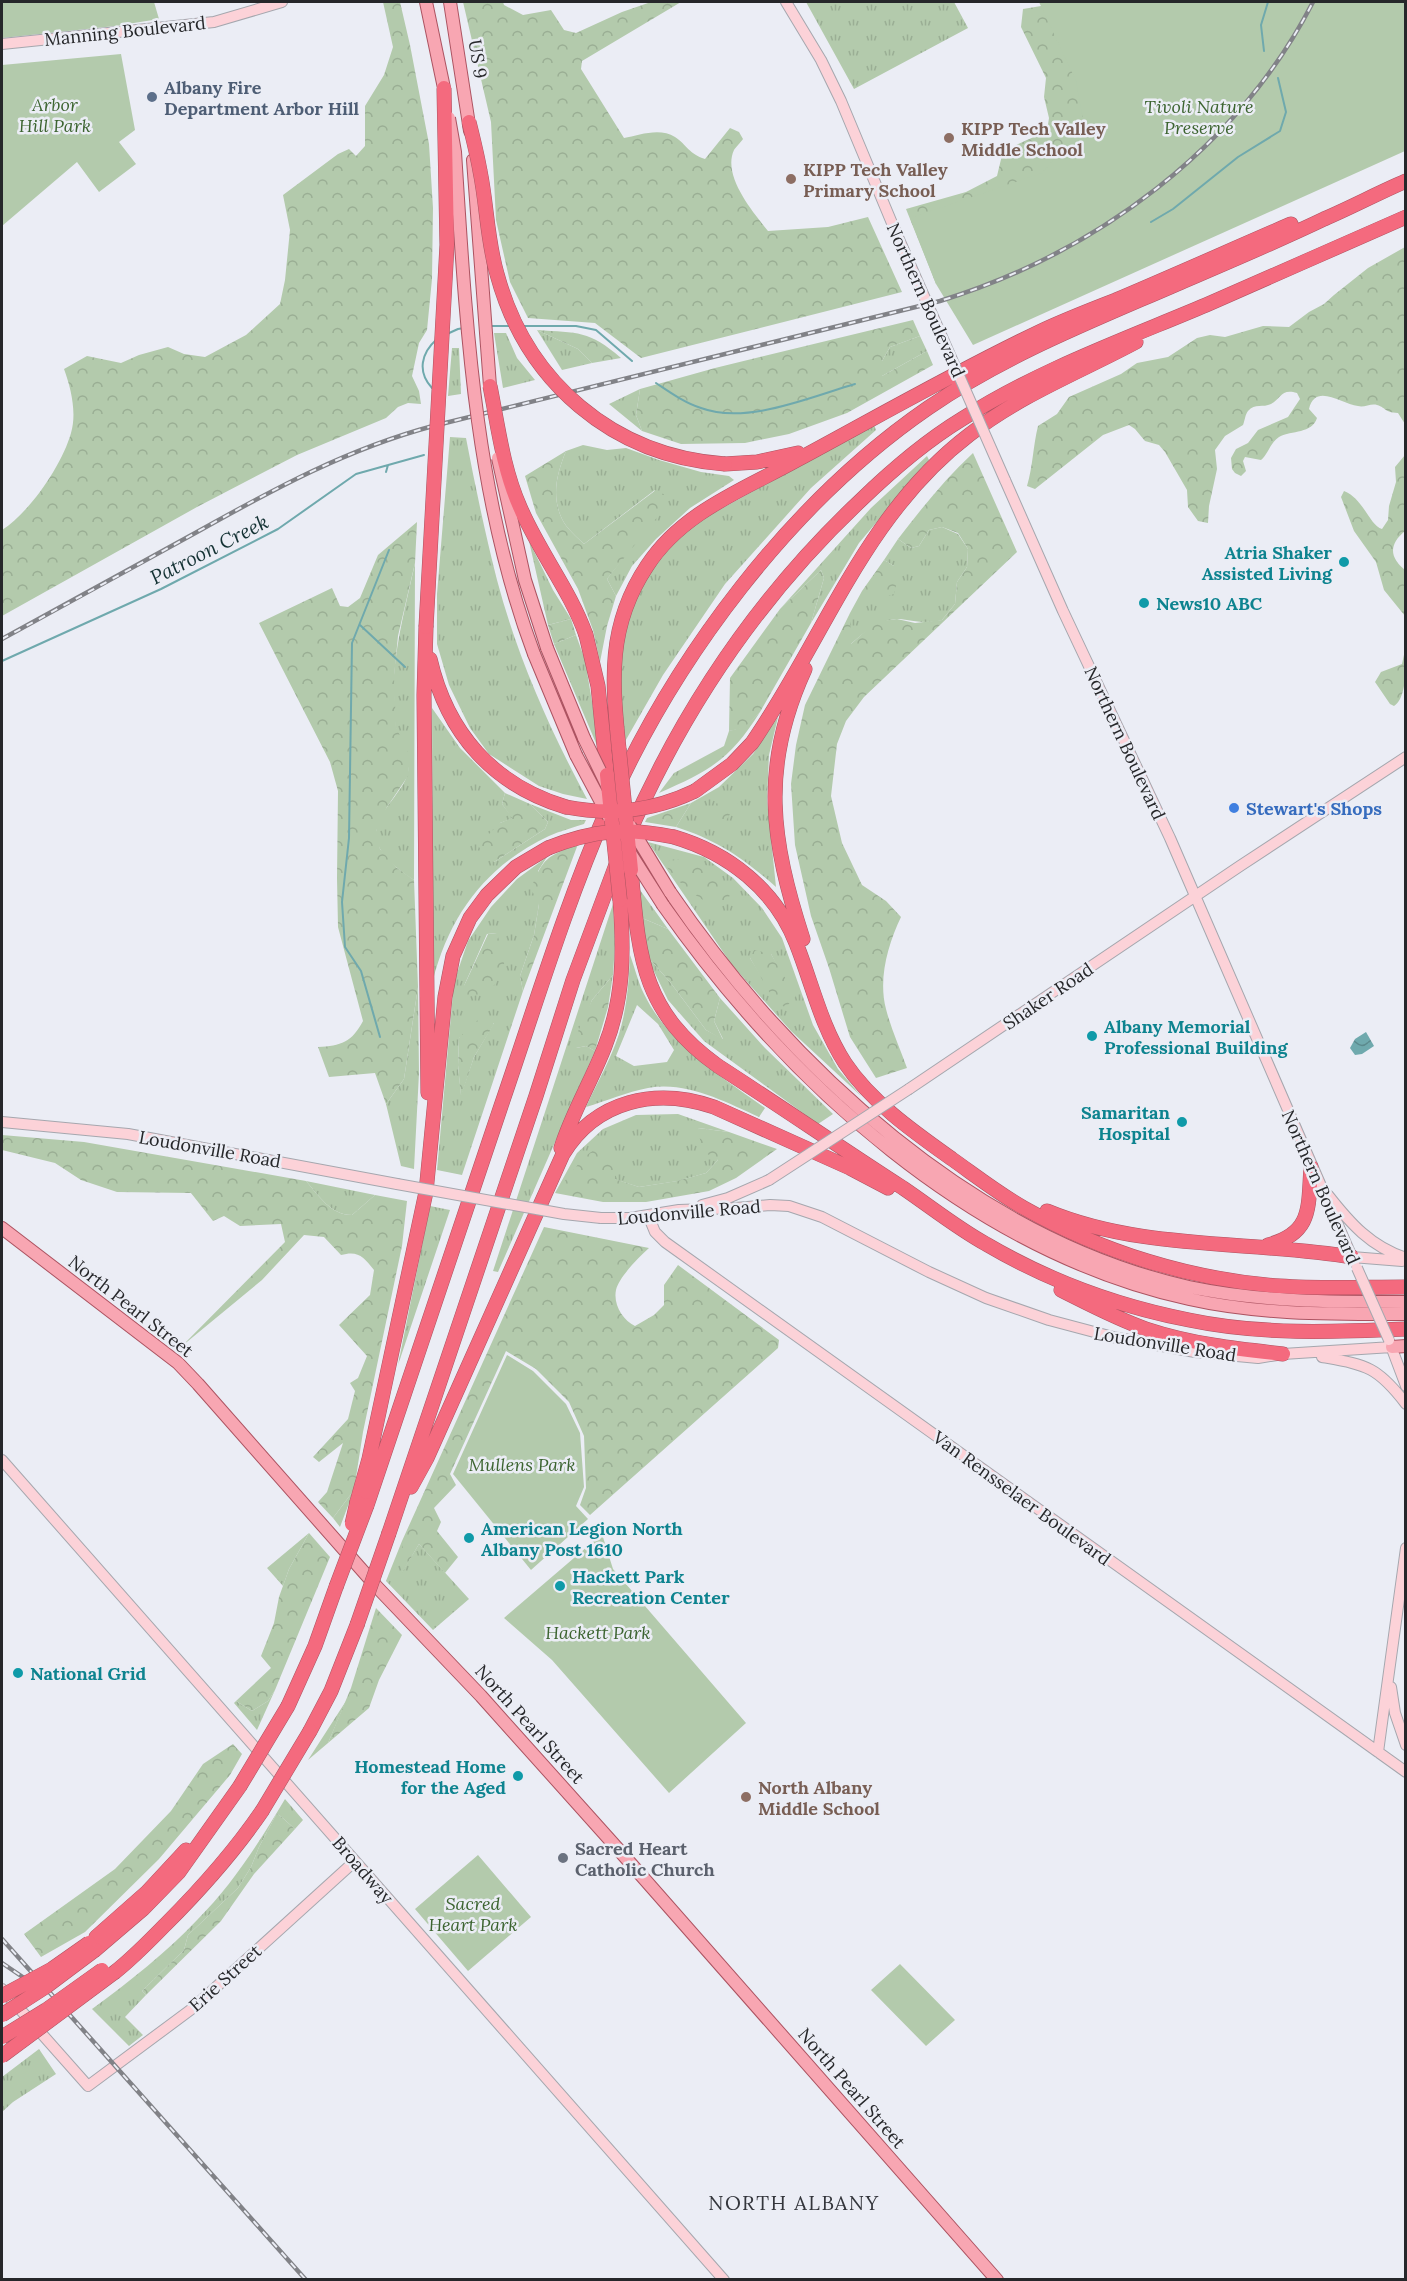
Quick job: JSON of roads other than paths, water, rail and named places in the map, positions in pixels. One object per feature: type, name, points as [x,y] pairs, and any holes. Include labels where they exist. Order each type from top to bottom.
[{"type":"highway","points":[[430,1163],[424,695],[447,237],[444,87]]},
{"type":"highway","points":[[469,122],[481,172],[487,226],[497,274],[516,325],[546,372],[566,395],[589,415],[629,439],[674,456],[725,464],[757,462],[788,456],[834,439]]},
{"type":"highway","points":[[2,2015],[46,1986],[92,1947],[143,1909],[179,1872],[240,1786],[288,1706],[312,1654],[336,1587],[362,1504],[553,952],[593,845],[618,786],[659,708],[728,606],[788,534],[833,488],[903,426],[953,391],[994,367],[1050,340],[1406,181]]},
{"type":"highway","points":[[953,1224],[718,1066],[682,1034],[657,999],[643,964],[637,938],[613,678],[616,642],[629,599],[647,565],[671,536],[698,514],[834,439],[988,357],[1057,324],[1318,212],[1381,192]]},
{"type":"highway","points":[[2,2037],[112,1968],[129,1961],[184,1906],[228,1856],[262,1811],[310,1731],[331,1690],[357,1625],[573,980],[603,898],[658,771],[685,721],[716,671],[764,605],[819,542],[886,477],[939,435],[979,408],[1089,352],[1205,305],[1406,217]]},
{"type":"highway","points":[[426,627],[429,657],[437,684],[449,710],[472,747],[490,767],[512,784],[566,807],[599,812],[630,811],[658,806],[695,791],[720,774],[752,743],[864,553],[902,502],[938,463],[968,436],[1030,395],[1205,305]]},
{"type":"highway","points":[[396,1514],[427,1458],[551,1178],[565,1137],[605,1046],[614,1019],[623,958],[620,900],[596,671],[586,635],[571,602],[520,507],[505,464],[490,386]]},
{"type":"highway","points":[[820,1011],[779,855],[774,790],[779,748],[788,711],[804,670],[822,637],[834,602]]},
{"type":"highway","points":[[362,1504],[369,1459],[416,1247],[430,1163],[445,997],[456,949],[470,918],[487,895],[516,867],[548,848],[601,831],[634,830],[675,837],[701,846],[725,858],[764,891],[782,915],[795,940],[820,1011],[845,1063],[871,1093],[927,1140],[1017,1204],[1060,1227],[1109,1248],[1204,1275],[1259,1284],[1324,1288],[1406,1287]]},
{"type":"highway","points":[[551,1178],[572,1140],[598,1117],[637,1100],[660,1097],[684,1099],[714,1107],[858,1172],[1004,1254],[1050,1277],[1102,1297],[1190,1321],[1251,1329],[1296,1332],[1406,1329]]},
{"type":"highway","points":[[1262,1247],[1284,1240],[1296,1233],[1301,1226],[1307,1214],[1311,1167]]},
{"type":"highway","points":[[973,1174],[1043,1210],[1095,1228],[1147,1237],[1262,1247],[1354,1262]]},
{"type":"highway","points":[[1004,1254],[1041,1280],[1113,1316],[1145,1329],[1211,1346],[1283,1354]]},
{"type":"highway","points":[[2,1996],[92,1947]]},
{"type":"highway","points":[[2,2056],[112,1968]]},
{"type":"main road","points":[[426,2],[444,87],[454,152],[472,381],[482,456],[500,542],[522,623],[576,755],[611,822],[663,905],[703,960],[788,1057],[829,1096],[883,1143],[926,1176],[1015,1234],[1106,1275],[1144,1288],[1198,1301],[1278,1312],[1406,1314]]},
{"type":"main road","name":"US 9","points":[[450,2],[469,122],[496,446],[525,580],[547,648],[584,738],[622,813],[670,892],[722,964],[766,1015],[826,1076],[906,1145],[977,1197],[1027,1227],[1109,1263],[1155,1278],[1205,1290],[1280,1300],[1406,1302]]},
{"type":"main road","name":"North Pearl Street","points":[[2,1228],[178,1363],[198,1384],[376,1586],[481,1696],[618,1849],[997,2280]]},
{"type":"main road","points":[[1390,1343],[1406,1346]]},
{"type":"street","name":"Manning Boulevard","points":[[2,44],[214,22],[282,2]]},
{"type":"street","name":"Northern Boulevard","points":[[786,2],[821,60],[841,101],[894,228],[1067,620],[1196,897],[1318,1184],[1390,1343],[1406,1386]]},
{"type":"street","name":"Shaker Road","points":[[679,1210],[728,1198],[769,1180],[1406,758]]},
{"type":"street","name":"Loudonville Road","points":[[2,1122],[128,1134],[564,1214],[602,1218],[679,1210],[770,1205],[797,1208],[822,1217],[968,1290],[1069,1326],[1134,1342],[1213,1355],[1258,1358],[1390,1343]]},
{"type":"street","points":[[1318,1184],[1348,1221],[1368,1239],[1406,1259]]},
{"type":"street","name":"Van Rensselaer Boulevard","points":[[648,1215],[655,1232],[665,1242],[1406,1772]]},
{"type":"street","points":[[1354,1262],[1406,1259]]},
{"type":"street","points":[[1307,1354],[1354,1362],[1370,1369],[1388,1383],[1406,1404]]},
{"type":"street","name":"Broadway","points":[[2,1461],[723,2280]]},
{"type":"street","points":[[1378,1752],[1406,1548]]},
{"type":"street","points":[[1393,1643],[1393,1702],[1406,1745]]},
{"type":"street","name":"Erie Street","points":[[2,1989],[88,2086],[193,2007],[355,1861]]},
{"type":"water","points":[[1366,1032],[1374,1046],[1362,1054],[1355,1055],[1350,1048],[1355,1039]]},
{"type":"waterway","name":"Patroon Creek","points":[[1264,51],[1261,25],[1268,2]]},
{"type":"waterway","name":"Patroon Creek","points":[[1151,222],[1173,209],[1238,157],[1280,131],[1286,112],[1278,78]]},
{"type":"waterway","name":"Patroon Creek","points":[[491,326],[512,326]]},
{"type":"waterway","name":"Patroon Creek","points":[[524,326],[576,326],[596,330],[632,361]]},
{"type":"waterway","name":"Patroon Creek","points":[[447,334],[464,328]]},
{"type":"waterway","name":"Patroon Creek","points":[[432,388],[424,376],[423,363],[427,350],[437,339]]},
{"type":"waterway","name":"Patroon Creek","points":[[656,383],[695,406],[719,412],[738,413],[799,402],[855,384]]},
{"type":"waterway","name":"Patroon Creek","points":[[2,661],[161,589],[278,529],[356,474],[424,455]]},
{"type":"waterway","name":"Patroon Creek","points":[[386,472],[388,465]]},
{"type":"waterway","points":[[380,1037],[361,971],[345,947],[342,902],[349,838],[352,643],[389,550]]},
{"type":"waterway","points":[[360,625],[405,667]]},
{"type":"railway","points":[[2,639],[254,501],[341,458],[401,435],[940,301],[998,280],[1054,255],[1107,224],[1157,188],[1203,148],[1245,104],[1282,55],[1313,2]]},
{"type":"railway","points":[[2,1939],[306,2280]]},
{"type":"railway","points":[[2,1963],[33,1984]]},
{"type":"place","name":"Albany Fire Department Arbor Hill","points":[[152,97]]},
{"type":"place","name":"KIPP Tech Valley Middle School","points":[[949,138]]},
{"type":"place","name":"KIPP Tech Valley Primary School","points":[[791,179]]},
{"type":"place","name":"Atria Shaker Assisted Living","points":[[1344,562]]},
{"type":"place","name":"News10 ABC","points":[[1144,603]]},
{"type":"place","name":"Stewart's Shops","points":[[1234,808]]},
{"type":"place","name":"Albany Memorial Professional Building","points":[[1092,1036]]},
{"type":"place","name":"Samaritan Hospital","points":[[1182,1122]]},
{"type":"place","name":"American Legion North Albany Post 1610","points":[[469,1538]]},
{"type":"place","name":"Hackett Park Recreation Center","points":[[560,1586]]},
{"type":"place","name":"National Grid","points":[[18,1673]]},
{"type":"place","name":"Homestead Home for the Aged","points":[[518,1776]]},
{"type":"place","name":"North Albany Middle School","points":[[746,1797]]},
{"type":"place","name":"Sacred Heart Catholic Church","points":[[563,1858]]},
{"type":"district","name":"NORTH ALBANY","points":[[794,2202]]},
{"type":"park label","name":"Arbor Hill Park","points":[[55,114]]},
{"type":"park label","name":"Tivoli Nature Preserve","points":[[1199,116]]},
{"type":"park label","name":"Mullens Park","points":[[522,1464]]},
{"type":"park label","name":"Hackett Park","points":[[598,1632]]},
{"type":"park label","name":"Sacred Heart Park","points":[[473,1913]]}]
